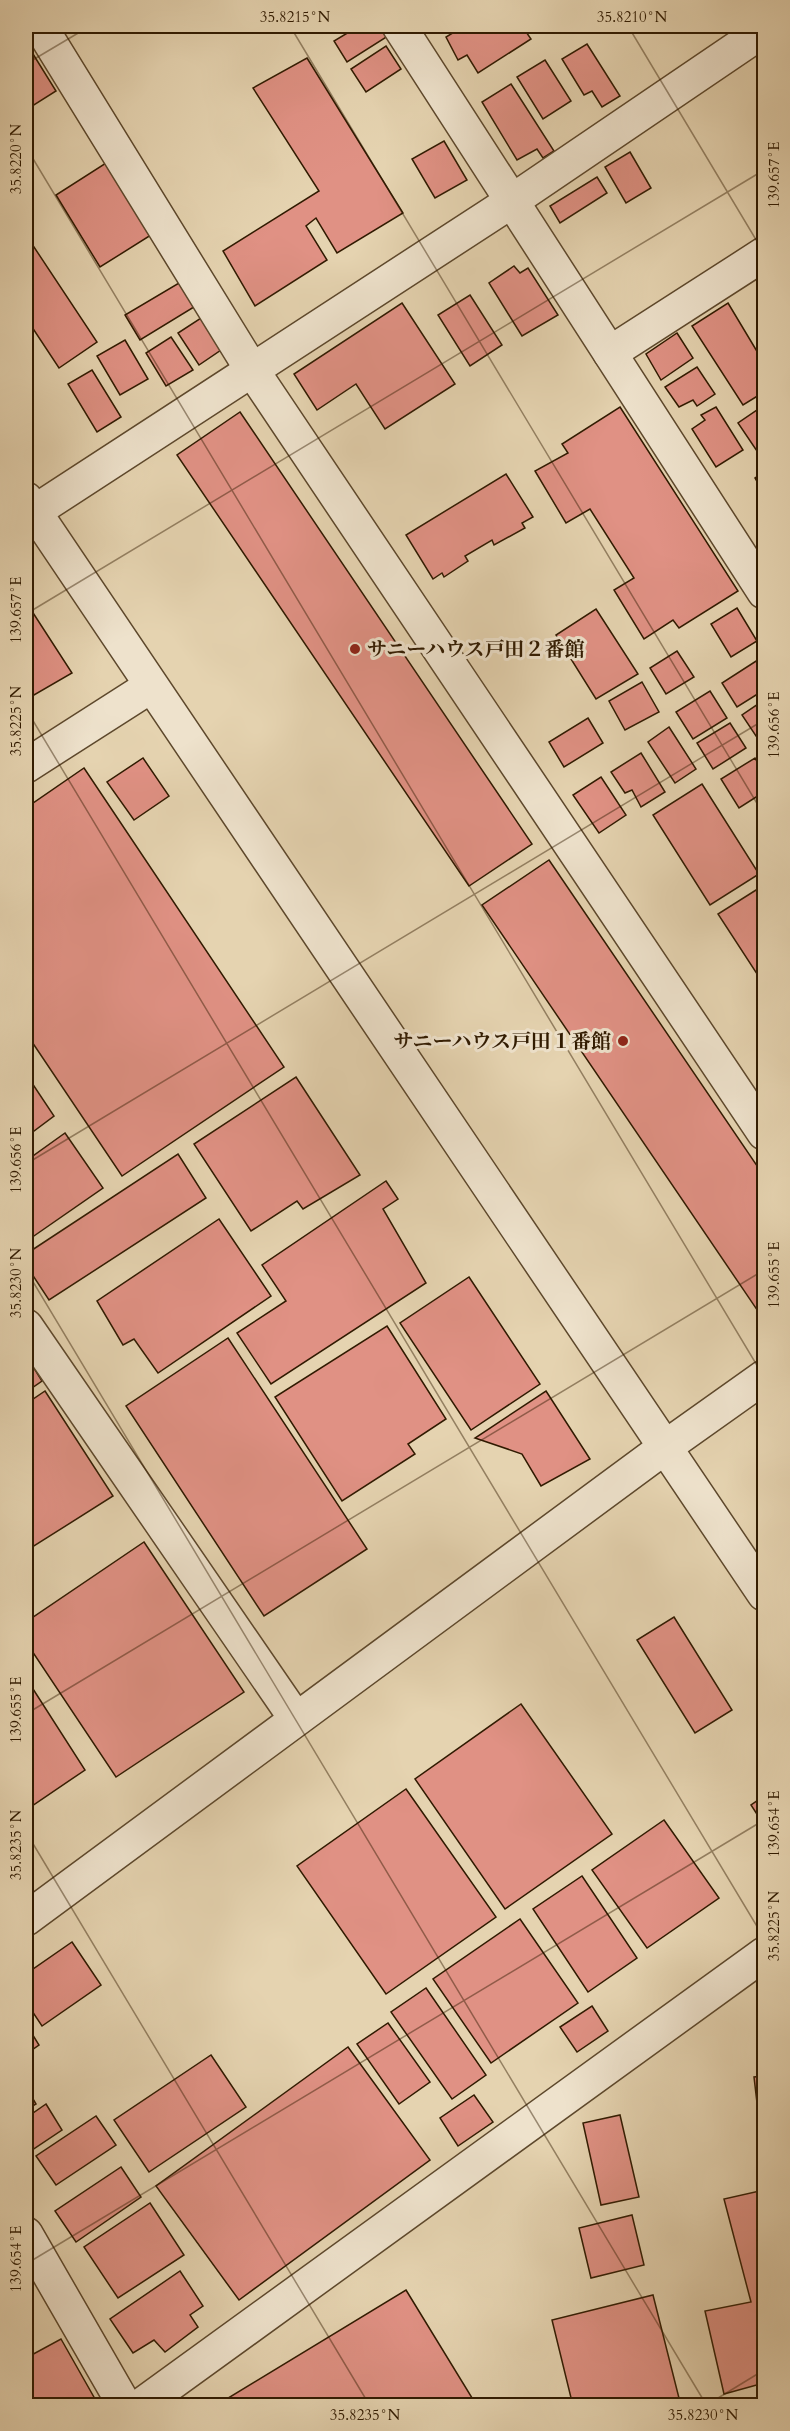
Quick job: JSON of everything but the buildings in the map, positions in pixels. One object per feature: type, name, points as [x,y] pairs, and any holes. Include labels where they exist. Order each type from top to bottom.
[{"type":"street","points":[[40,26],[252,370],[765,1133]]},
{"type":"street","points":[[399,26],[765,592]]},
{"type":"street","points":[[763,30],[512,201],[252,370],[30,505],[664,1448],[765,1594]]},
{"type":"street","points":[[610,353],[765,254]]},
{"type":"street","points":[[26,766],[151,686]]},
{"type":"street","points":[[26,1326],[296,1719]]},
{"type":"street","points":[[26,1919],[664,1448],[765,1377]]},
{"type":"street","points":[[140,2406],[765,1954]]},
{"type":"street","points":[[26,2234],[125,2406]]},
{"type":"place","name":"サニーハウス戸田２番館","points":[[355,649]]},
{"type":"place","name":"サニーハウス戸田１番館","points":[[623,1041]]}]
